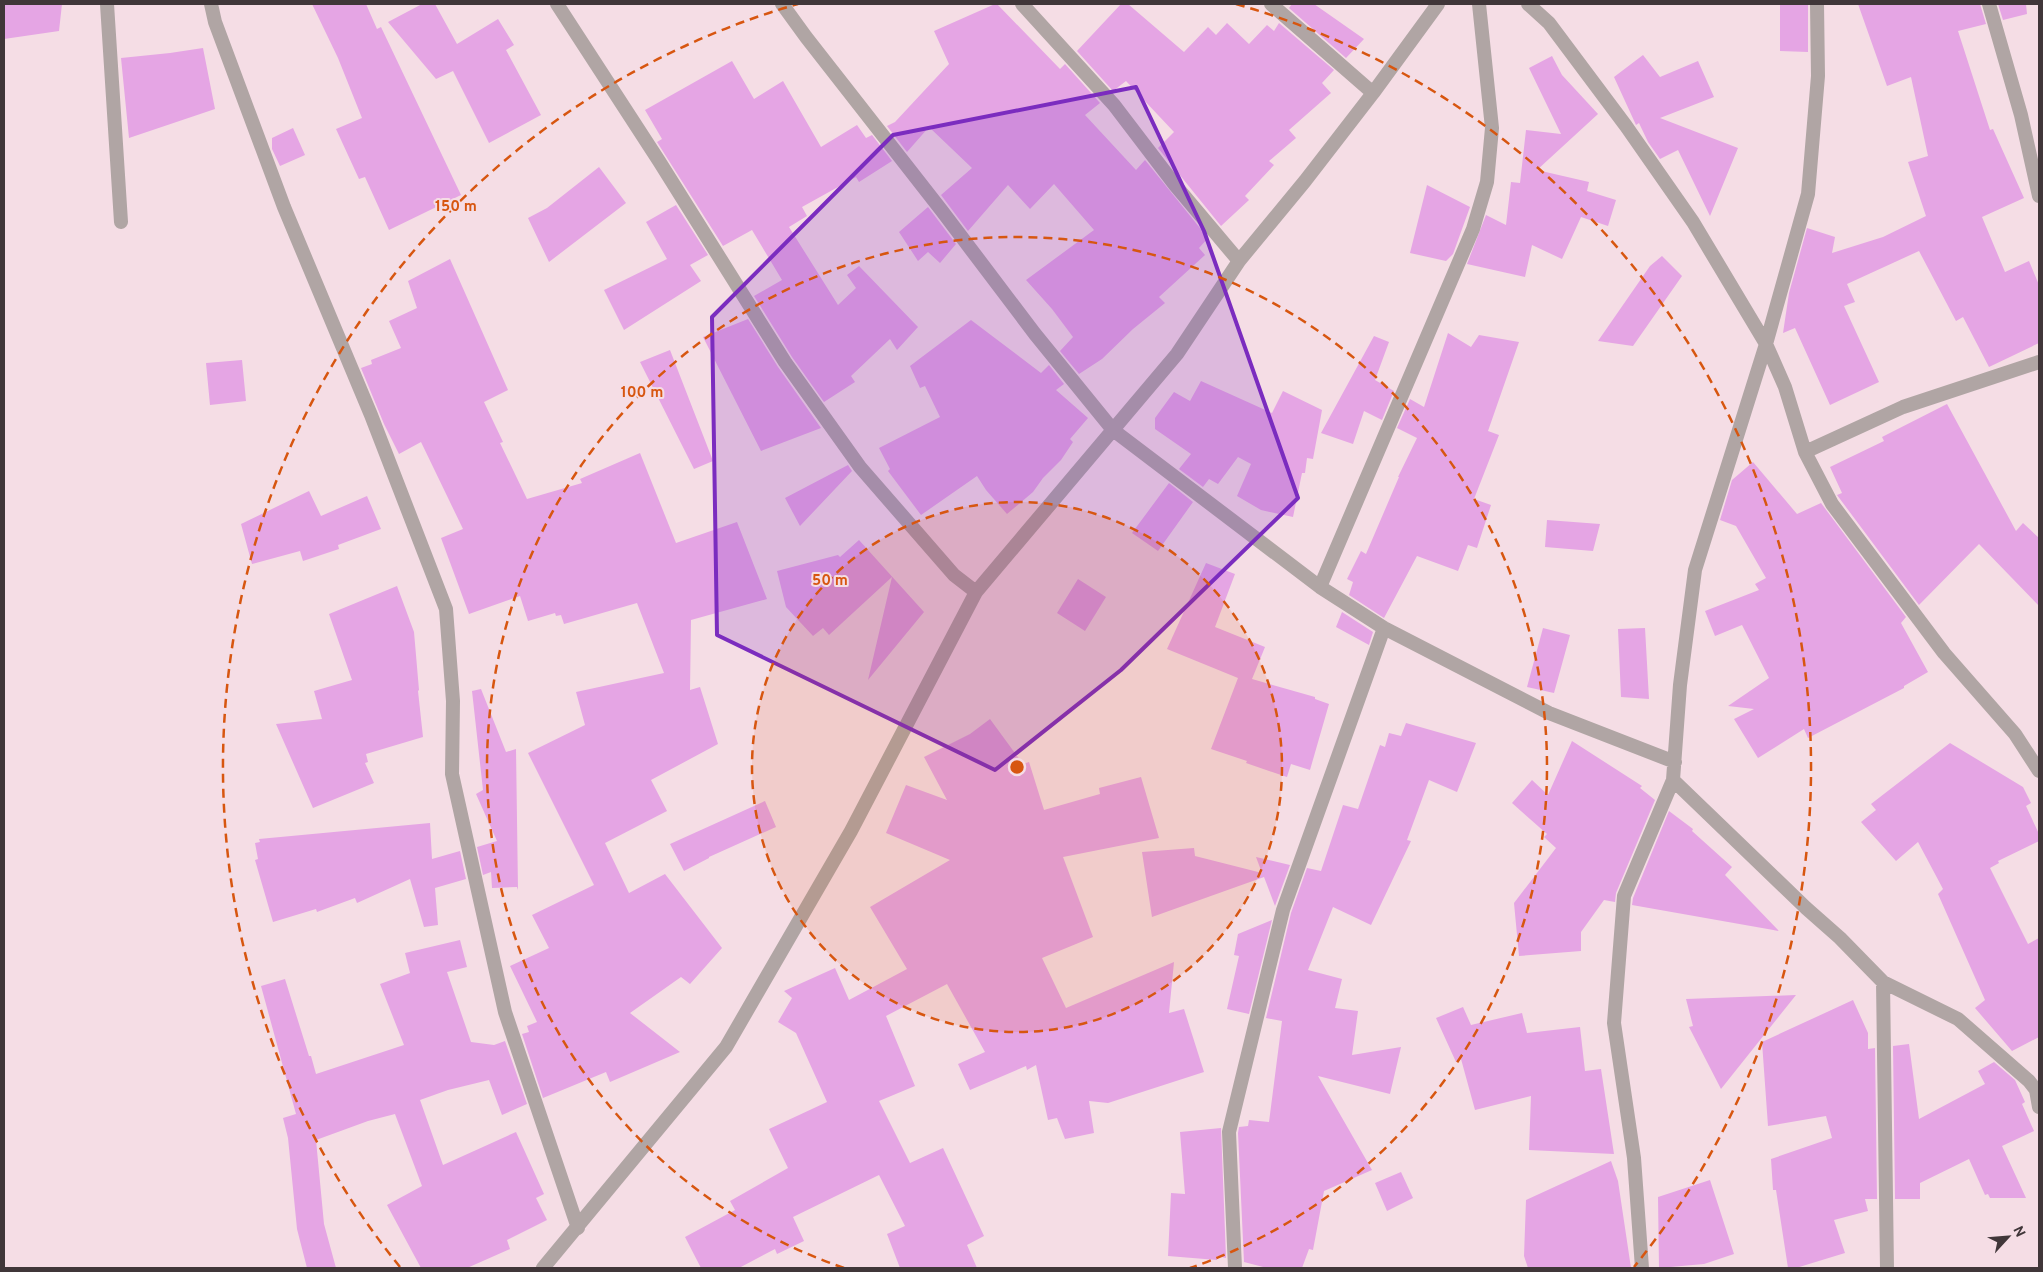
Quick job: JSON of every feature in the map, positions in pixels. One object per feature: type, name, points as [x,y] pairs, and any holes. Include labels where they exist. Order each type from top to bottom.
[{"type":"street","points":[[107,4],[121,222]]},
{"type":"street","points":[[211,4],[215,22],[284,207],[372,415],[446,609],[453,701],[452,774],[506,1012],[578,1228]]},
{"type":"street","points":[[557,4],[659,161],[785,362],[837,435],[860,467],[954,575],[976,592]]},
{"type":"street","points":[[782,4],[1035,334],[1113,430],[1320,587],[1384,628],[1549,712],[1675,762]]},
{"type":"street","points":[[1022,4],[1114,105],[1174,185],[1239,261]]},
{"type":"street","points":[[1271,4],[1373,93]]},
{"type":"street","points":[[543,1268],[726,1047],[851,831],[976,592],[1177,354],[1239,261],[1373,93],[1438,4]]},
{"type":"street","points":[[1320,587],[1473,229],[1487,182],[1492,128],[1479,4]]},
{"type":"street","points":[[1528,4],[1549,23],[1626,126],[1692,222],[1766,344],[1785,387],[1805,452],[1820,485],[1842,518],[1944,653],[2015,734],[2039,771]]},
{"type":"street","points":[[1642,1268],[1634,1158],[1614,1022],[1624,896],[1673,780],[1680,685],[1695,570],[1766,344],[1808,194],[1818,76],[1817,4]]},
{"type":"street","points":[[1989,4],[2021,115],[2039,196]]},
{"type":"street","points":[[1805,452],[1903,407],[2039,362]]},
{"type":"street","points":[[1235,1268],[1229,1132],[1231,1122],[1282,910],[1384,628]]},
{"type":"street","points":[[1673,780],[1840,938],[1883,982],[1958,1019],[2029,1081],[2038,1090],[2039,1107]]},
{"type":"street","points":[[1883,982],[1887,1268]]},
{"type":"highlighted area","points":[[1136,87],[1204,231],[1298,498],[1121,670],[995,770],[717,635],[712,317],[893,135]]},
{"type":"building","points":[[4,4],[62,4],[59,31],[4,39]]},
{"type":"building","points":[[312,4],[366,4],[377,29],[381,27],[461,195],[389,230],[365,177],[359,179],[336,129],[362,118],[338,58]]},
{"type":"building","points":[[422,4],[435,4],[457,44],[498,19],[514,45],[506,50],[541,115],[489,143],[453,71],[436,79],[388,22]]},
{"type":"building","points":[[995,4],[1060,69],[1065,64],[1100,103],[1085,115],[1136,170],[1145,160],[1208,238],[1199,248],[1205,255],[1159,297],[1165,303],[1133,329],[1102,359],[1079,374],[1060,351],[1073,337],[1052,309],[1026,280],[1094,230],[1054,184],[1030,209],[1008,185],[968,231],[941,195],[972,168],[929,127],[907,152],[887,126],[895,122],[949,64],[934,31]]},
{"type":"building","points":[[1121,4],[1128,4],[1184,52],[1208,27],[1216,35],[1227,23],[1249,44],[1267,25],[1274,31],[1279,23],[1334,70],[1322,83],[1331,93],[1289,130],[1296,138],[1269,161],[1274,165],[1245,196],[1249,200],[1221,226],[1158,148],[1174,132],[1126,81],[1113,91],[1077,51]]},
{"type":"building","points":[[1292,4],[1314,4],[1364,39],[1346,58],[1289,8]]},
{"type":"building","points":[[1780,4],[1808,4],[1808,52],[1780,51]]},
{"type":"building","points":[[1858,4],[1980,4],[1986,24],[1958,31],[1990,130],[1993,129],[2024,198],[1982,217],[2005,272],[2029,261],[2039,285],[2039,343],[1989,367],[1963,317],[1956,321],[1919,251],[1847,284],[1855,302],[1844,306],[1879,382],[1830,405],[1795,328],[1783,333],[1789,293],[1807,228],[1835,237],[1832,253],[1883,237],[1926,216],[1908,162],[1928,156],[1911,77],[1887,86]]},
{"type":"building","points":[[1998,4],[2026,4],[2027,14],[2003,20]]},
{"type":"building","points":[[203,48],[215,109],[129,138],[121,58]]},
{"type":"building","points":[[1643,55],[1660,77],[1698,61],[1714,97],[1660,118],[1738,148],[1710,216],[1678,150],[1660,159],[1648,142],[1639,123],[1636,125],[1614,77]]},
{"type":"building","points":[[1552,56],[1562,75],[1598,114],[1537,170],[1589,182],[1587,191],[1616,200],[1608,226],[1581,217],[1562,259],[1532,245],[1525,277],[1467,264],[1486,215],[1506,225],[1511,182],[1520,183],[1526,130],[1561,134],[1529,68]]},
{"type":"building","points":[[732,61],[754,99],[783,81],[821,147],[857,125],[866,138],[872,135],[892,161],[859,182],[856,177],[802,207],[807,216],[789,227],[838,305],[856,288],[847,275],[859,266],[918,327],[897,350],[890,339],[851,376],[855,382],[824,402],[792,357],[754,296],[782,280],[752,230],[723,246],[657,142],[662,139],[645,110]]},
{"type":"building","points":[[293,128],[305,155],[280,166],[272,149],[272,138]]},
{"type":"building","points":[[599,167],[626,203],[549,262],[528,218],[547,208]]},
{"type":"building","points":[[1427,185],[1470,207],[1453,254],[1446,261],[1410,253]]},
{"type":"building","points":[[676,205],[708,255],[690,265],[701,281],[624,330],[604,290],[667,259],[646,222]]},
{"type":"building","points":[[928,207],[956,244],[940,263],[928,252],[918,261],[899,232]]},
{"type":"building","points":[[1662,256],[1682,276],[1633,346],[1598,341],[1650,266]]},
{"type":"building","points":[[450,259],[508,390],[484,402],[503,442],[500,443],[527,499],[582,483],[580,479],[640,453],[676,543],[737,522],[767,599],[691,620],[690,690],[700,687],[718,744],[651,780],[667,811],[605,843],[629,893],[665,874],[722,948],[690,984],[681,977],[630,1013],[680,1052],[610,1082],[606,1072],[543,1098],[522,1034],[529,1032],[527,1026],[537,1022],[510,966],[549,948],[532,915],[594,885],[528,753],[585,725],[576,692],[664,673],[637,603],[564,624],[561,615],[556,616],[555,613],[528,621],[520,596],[469,614],[441,538],[463,529],[421,442],[399,454],[384,424],[361,368],[372,364],[371,360],[401,348],[389,321],[417,308],[408,281]]},
{"type":"building","points":[[748,319],[778,367],[821,428],[761,451],[703,337]]},
{"type":"building","points":[[971,320],[1041,373],[1049,365],[1064,384],[1056,390],[1088,418],[1070,439],[1073,442],[1061,460],[1043,478],[1033,492],[1007,514],[986,490],[977,476],[921,515],[888,471],[890,469],[879,448],[940,417],[925,386],[920,388],[910,366]]},
{"type":"building","points":[[1448,333],[1471,347],[1479,335],[1519,342],[1488,431],[1499,435],[1474,499],[1491,505],[1477,548],[1468,545],[1458,571],[1417,556],[1384,618],[1349,595],[1353,582],[1347,579],[1361,551],[1366,554],[1398,477],[1417,438],[1397,428],[1410,399],[1424,407]]},
{"type":"building","points":[[1374,336],[1389,342],[1375,380],[1394,391],[1382,420],[1364,411],[1353,444],[1321,433]]},
{"type":"building","points":[[670,350],[713,461],[694,469],[640,362]]},
{"type":"building","points":[[242,360],[246,401],[210,405],[206,363]]},
{"type":"building","points":[[1201,381],[1272,413],[1283,391],[1322,410],[1313,459],[1307,458],[1305,473],[1302,473],[1293,517],[1261,510],[1237,496],[1251,464],[1238,457],[1218,484],[1209,479],[1203,487],[1179,469],[1191,454],[1155,429],[1155,418],[1174,392],[1190,401]]},
{"type":"building","points":[[1947,404],[2016,531],[2023,523],[2039,538],[2039,606],[1979,544],[1919,605],[1837,495],[1842,493],[1830,467],[1884,441],[1882,437]]},
{"type":"building","points":[[1753,462],[1797,514],[1821,503],[1906,617],[1901,623],[1928,672],[1904,686],[1904,688],[1808,738],[1804,729],[1758,758],[1734,719],[1754,709],[1728,706],[1769,678],[1742,625],[1715,636],[1705,611],[1759,590],[1755,584],[1766,578],[1736,526],[1720,520],[1732,480]]},
{"type":"building","points":[[848,465],[852,471],[800,526],[785,498]]},
{"type":"building","points":[[1169,483],[1193,502],[1158,551],[1132,533]]},
{"type":"building","points":[[309,491],[321,516],[367,496],[381,529],[338,545],[339,549],[303,561],[300,551],[252,564],[241,524]]},
{"type":"building","points":[[1547,520],[1600,524],[1593,551],[1545,547]]},
{"type":"building","points":[[859,540],[924,612],[868,680],[892,577],[829,635],[823,628],[813,636],[786,607],[777,571],[838,555],[840,557]]},
{"type":"building","points":[[1206,563],[1235,574],[1215,627],[1265,647],[1252,679],[1315,697],[1315,699],[1329,704],[1310,770],[1291,764],[1287,777],[1211,749],[1238,678],[1167,649]]},
{"type":"building","points":[[1078,579],[1106,597],[1085,631],[1057,613]]},
{"type":"building","points":[[397,586],[414,632],[423,737],[366,754],[368,762],[365,763],[374,783],[313,808],[276,724],[322,719],[314,691],[352,680],[329,614]]},
{"type":"building","points":[[1342,612],[1373,632],[1369,645],[1336,627]]},
{"type":"building","points":[[1543,628],[1570,635],[1554,693],[1527,687]]},
{"type":"building","points":[[1645,628],[1649,699],[1621,697],[1618,629]]},
{"type":"building","points":[[481,689],[506,752],[516,749],[518,890],[517,887],[492,888],[491,872],[483,875],[477,847],[497,841],[476,794],[483,790],[472,691]]},
{"type":"building","points":[[990,719],[1023,764],[1029,762],[1044,810],[1100,794],[1099,788],[1141,777],[1159,838],[1063,857],[1093,937],[1042,958],[1066,1008],[1174,962],[1169,1013],[1184,1009],[1204,1072],[1108,1103],[1089,1101],[1094,1133],[1065,1139],[1057,1118],[1048,1120],[1036,1065],[1027,1070],[1026,1066],[970,1090],[958,1064],[985,1052],[947,984],[886,1016],[915,1086],[879,1101],[910,1163],[943,1148],[984,1236],[967,1245],[977,1268],[900,1268],[887,1234],[905,1226],[879,1175],[793,1217],[804,1241],[777,1254],[775,1249],[739,1268],[701,1268],[685,1237],[735,1210],[730,1201],[788,1168],[769,1129],[827,1102],[796,1033],[778,1022],[792,998],[784,991],[835,968],[849,1000],[907,969],[870,907],[950,860],[886,833],[906,785],[947,800],[924,757],[970,734]]},
{"type":"building","points":[[1406,723],[1476,743],[1457,792],[1429,780],[1407,840],[1411,841],[1371,925],[1333,907],[1308,970],[1342,979],[1335,1008],[1358,1011],[1352,1055],[1401,1047],[1390,1094],[1318,1076],[1372,1170],[1324,1191],[1313,1250],[1309,1249],[1302,1268],[1267,1268],[1244,1262],[1238,1133],[1239,1127],[1248,1126],[1249,1120],[1269,1122],[1282,1021],[1266,1018],[1291,913],[1307,868],[1321,871],[1343,805],[1358,809],[1380,745],[1385,747],[1389,733],[1401,736]]},
{"type":"building","points":[[1572,741],[1642,786],[1640,788],[1655,800],[1616,893],[1615,902],[1604,900],[1581,932],[1581,951],[1519,956],[1514,903],[1556,848],[1544,837],[1547,834],[1512,803],[1532,780],[1548,795]]},
{"type":"building","points":[[1950,743],[2023,787],[2031,803],[2026,806],[2039,834],[2039,841],[1998,861],[1999,863],[1990,868],[2028,944],[2039,938],[2039,1037],[2012,1051],[1975,1008],[1985,1000],[1938,894],[1943,889],[1918,842],[1896,861],[1861,822],[1876,810],[1871,804]]},
{"type":"building","points":[[765,801],[776,827],[709,857],[684,871],[670,844]]},
{"type":"building","points":[[1669,811],[1693,829],[1692,831],[1732,867],[1725,875],[1779,931],[1632,905],[1633,898]]},
{"type":"building","points":[[430,823],[432,859],[460,851],[466,879],[435,888],[438,925],[424,927],[410,879],[357,903],[355,898],[317,912],[316,909],[273,922],[255,860],[258,859],[255,843],[260,842],[259,839]]},
{"type":"building","points":[[1194,848],[1195,856],[1262,873],[1256,857],[1290,865],[1275,906],[1264,877],[1152,917],[1142,852]]},
{"type":"building","points":[[1272,920],[1249,1014],[1227,1009],[1239,956],[1234,955],[1238,934]]},
{"type":"building","points":[[460,940],[467,967],[447,972],[471,1042],[494,1045],[505,1041],[527,1104],[502,1115],[489,1080],[448,1090],[420,1100],[443,1165],[516,1132],[544,1194],[536,1198],[547,1220],[507,1240],[510,1249],[467,1268],[421,1268],[387,1205],[422,1186],[395,1114],[368,1121],[316,1140],[324,1224],[336,1268],[307,1268],[297,1229],[288,1138],[283,1118],[296,1114],[261,986],[285,979],[316,1074],[404,1045],[380,984],[410,973],[405,953]]},
{"type":"building","points":[[1796,995],[1721,1089],[1689,1027],[1693,1026],[1686,999]]},
{"type":"building","points":[[1853,1000],[1868,1033],[1868,1049],[1875,1048],[1877,1199],[1865,1199],[1868,1211],[1834,1220],[1845,1253],[1796,1268],[1788,1268],[1776,1190],[1773,1190],[1771,1159],[1832,1138],[1826,1116],[1768,1126],[1762,1042]]},
{"type":"building","points":[[1463,1007],[1471,1025],[1522,1013],[1527,1033],[1580,1027],[1585,1071],[1601,1069],[1614,1154],[1529,1150],[1531,1096],[1475,1110],[1461,1059],[1456,1062],[1436,1018]]},
{"type":"building","points":[[1909,1044],[1919,1119],[1985,1084],[1978,1071],[1994,1062],[2015,1080],[2025,1102],[2022,1104],[2034,1131],[2002,1146],[2026,1198],[1990,1198],[1988,1194],[1985,1195],[1969,1159],[1920,1183],[1920,1199],[1895,1199],[1893,1046]]},
{"type":"building","points":[[1221,1128],[1226,1258],[1217,1256],[1217,1260],[1168,1256],[1171,1193],[1185,1194],[1180,1132]]},
{"type":"building","points":[[1611,1161],[1618,1181],[1631,1268],[1528,1268],[1524,1256],[1526,1200]]},
{"type":"building","points":[[1401,1172],[1413,1198],[1387,1211],[1375,1183]]},
{"type":"building","points":[[1710,1180],[1734,1254],[1704,1264],[1659,1268],[1658,1197]]}]
